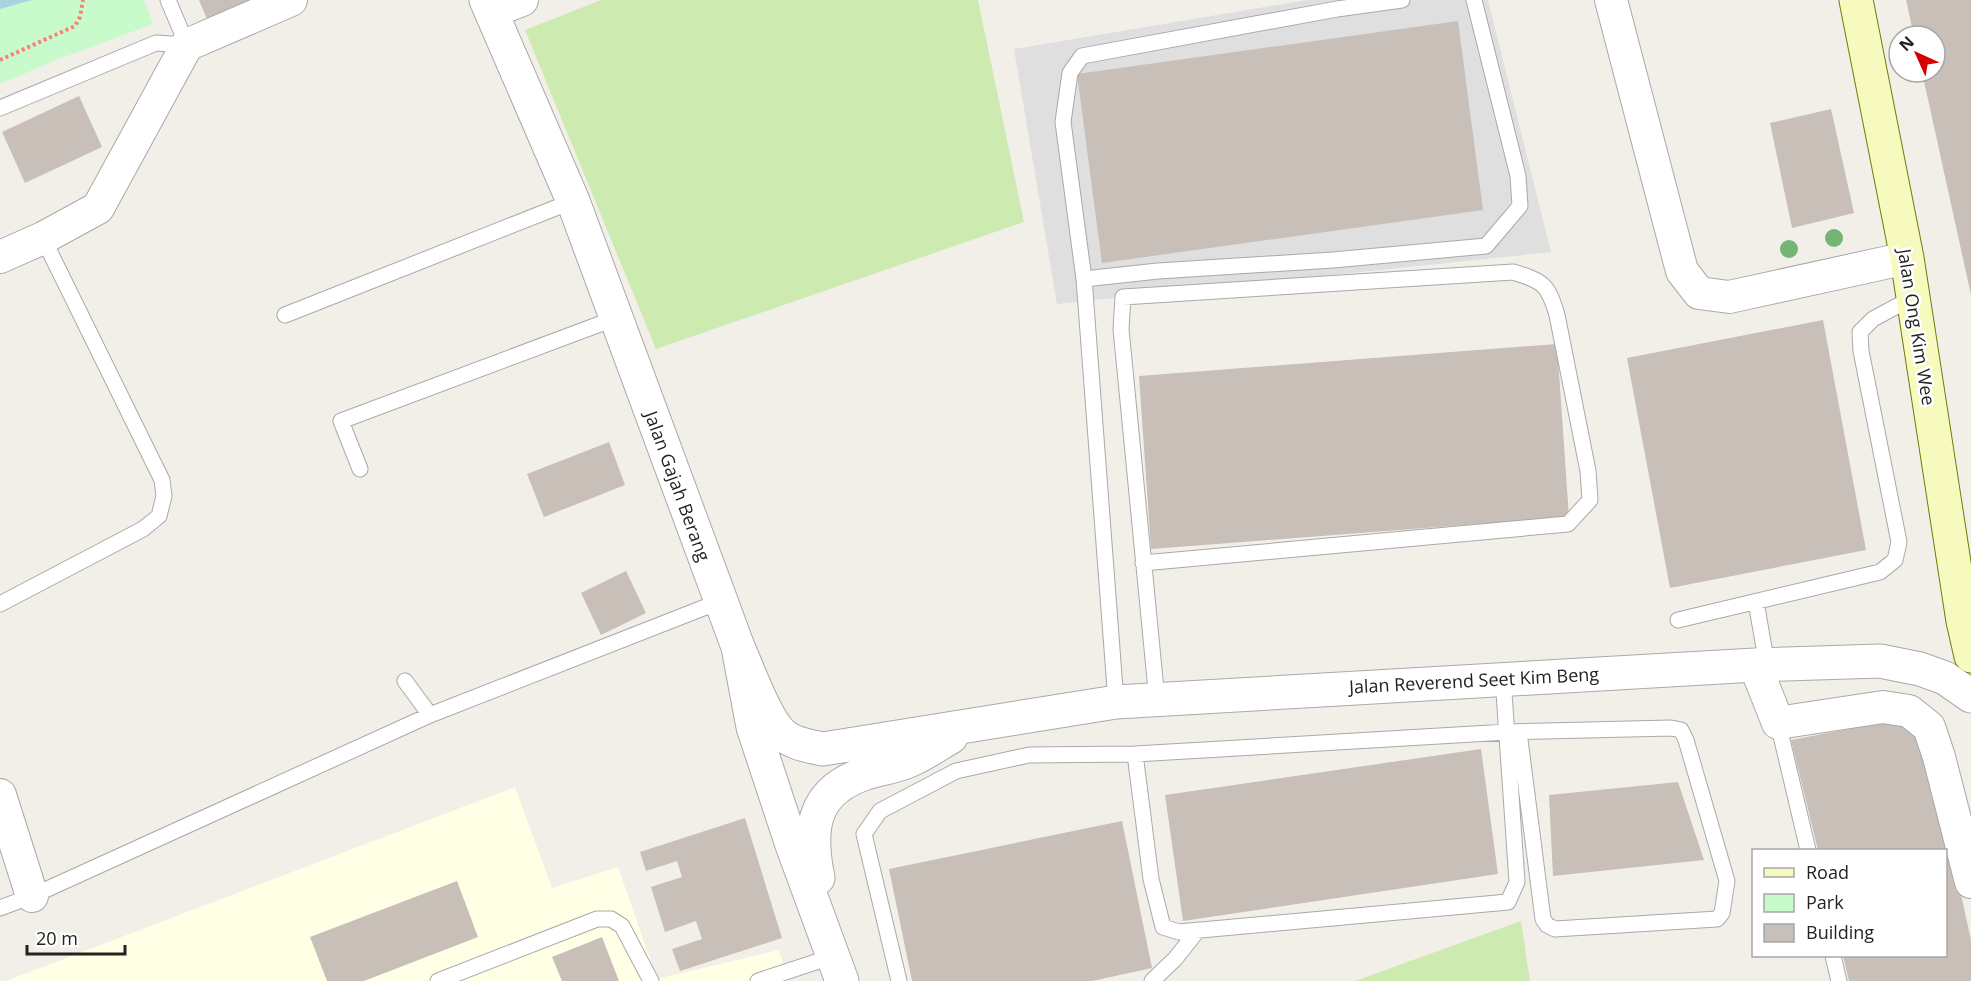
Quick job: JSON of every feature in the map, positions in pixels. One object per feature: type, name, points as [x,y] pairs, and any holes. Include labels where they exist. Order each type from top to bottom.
[{"type":"main road","name":"Jalan Ong Kim Wee","points":[[1856,0],[1906,258],[1963,578],[1970,646]]},
{"type":"street","points":[[0,257],[43,238],[98,208],[187,45],[291,0]]},
{"type":"street","points":[[489,6],[522,0]]},
{"type":"street","points":[[1611,0],[1682,271],[1699,293],[1730,297],[1906,258]]},
{"type":"street","name":"Jalan Gajah Berang","points":[[489,6],[573,201],[738,647],[753,727],[792,844],[838,968]]},
{"type":"street","name":"Jalan Reverend Seet Kim Beng","points":[[738,647],[766,710],[780,733],[800,744],[823,749],[1116,702],[1761,665],[1880,661],[1920,669],[1945,678],[1971,696]]},
{"type":"street","points":[[1761,665],[1778,723],[1883,706],[1909,711],[1929,727],[1939,757],[1971,882]]},
{"type":"street","name":"Jalan Reverend Seet Kim Beng","points":[[838,968],[813,855],[813,829],[819,810],[836,787],[864,774],[908,762],[970,726]]},
{"type":"street","points":[[0,795],[32,896]]},
{"type":"lane","points":[[0,108],[156,42],[187,45],[168,0]]},
{"type":"lane","points":[[1116,702],[1084,279],[1063,122],[1070,72],[1082,57],[1337,9],[1402,0]]},
{"type":"lane","points":[[1084,279],[1158,271],[1333,260],[1486,246],[1520,206],[1518,176],[1474,0]]},
{"type":"lane","points":[[285,315],[573,201]]},
{"type":"lane","points":[[0,604],[143,529],[159,516],[164,496],[162,480],[43,238]]},
{"type":"lane","points":[[1143,563],[1568,524],[1590,500],[1588,471],[1551,294],[1537,279],[1513,272],[1124,297],[1121,329],[1143,563],[1157,700]]},
{"type":"lane","points":[[1678,620],[1880,572],[1895,560],[1899,542],[1861,351],[1860,332],[1872,319],[1912,298]]},
{"type":"lane","points":[[360,469],[341,421],[616,318]]},
{"type":"lane","points":[[0,908],[32,896],[430,715],[721,601]]},
{"type":"lane","points":[[1756,602],[1761,665]]},
{"type":"lane","points":[[899,981],[864,834],[880,811],[956,771],[1029,756],[1135,754],[1513,732],[1671,728],[1681,730],[1686,740],[1727,881],[1722,913],[1717,919],[1555,929],[1547,925],[1543,919],[1513,732],[1503,678]]},
{"type":"lane","points":[[405,681],[430,715]]},
{"type":"lane","points":[[1778,723],[1808,849]]},
{"type":"lane","points":[[1135,754],[1151,879],[1163,927],[1179,932],[1508,902],[1517,882],[1513,732]]},
{"type":"lane","points":[[438,981],[597,919],[611,918],[622,926],[651,981]]},
{"type":"lane","points":[[1152,981],[1175,959],[1198,930]]},
{"type":"lane","points":[[1833,957],[1839,981]]},
{"type":"lane","points":[[758,981],[838,968]]},
{"type":"path","points":[[0,60],[75,26],[80,17],[83,0]]},
{"type":"shaded area","points":[[1307,0],[1488,0],[1551,252],[1057,304],[1014,49]]},
{"type":"shaded area","points":[[515,787],[552,888],[618,867],[657,979],[779,950],[789,981],[6,981]]},
{"type":"green space","points":[[0,0],[144,0],[153,24],[0,84]]},
{"type":"green space","points":[[601,0],[978,0],[1024,222],[656,349],[525,30]]},
{"type":"green space","points":[[1521,921],[1530,981],[1355,981]]},
{"type":"water","points":[[0,0],[32,0],[0,9]]},
{"type":"building","points":[[199,0],[250,0],[207,19]]},
{"type":"building","points":[[1906,0],[1971,0],[1971,295],[1925,84],[1947,84],[1947,24],[1911,24]]},
{"type":"building","points":[[1458,21],[1483,210],[1102,263],[1077,74]]},
{"type":"building","points":[[79,96],[102,147],[25,183],[2,132]]},
{"type":"building","points":[[1831,109],[1854,213],[1792,228],[1770,123]]},
{"type":"building","points":[[1823,320],[1866,550],[1670,588],[1627,358]]},
{"type":"building","points":[[1557,344],[1569,517],[1151,549],[1139,376]]},
{"type":"building","points":[[609,442],[625,485],[544,517],[527,474]]},
{"type":"building","points":[[626,571],[646,613],[601,635],[581,593]]},
{"type":"building","points":[[1901,719],[1926,735],[1971,940],[1971,981],[1849,981],[1843,957],[1947,957],[1947,849],[1818,849],[1791,740]]},
{"type":"building","points":[[1481,749],[1498,874],[1183,921],[1165,795]]},
{"type":"building","points":[[1678,782],[1704,860],[1553,876],[1549,795]]},
{"type":"building","points":[[745,818],[782,938],[680,971],[672,949],[702,939],[696,921],[665,932],[651,887],[682,877],[677,861],[646,871],[640,852]]},
{"type":"building","points":[[1122,821],[1152,968],[1092,981],[912,981],[889,869]]},
{"type":"building","points":[[457,881],[478,937],[364,981],[327,981],[310,937]]},
{"type":"building","points":[[602,937],[619,981],[562,981],[552,957]]}]
